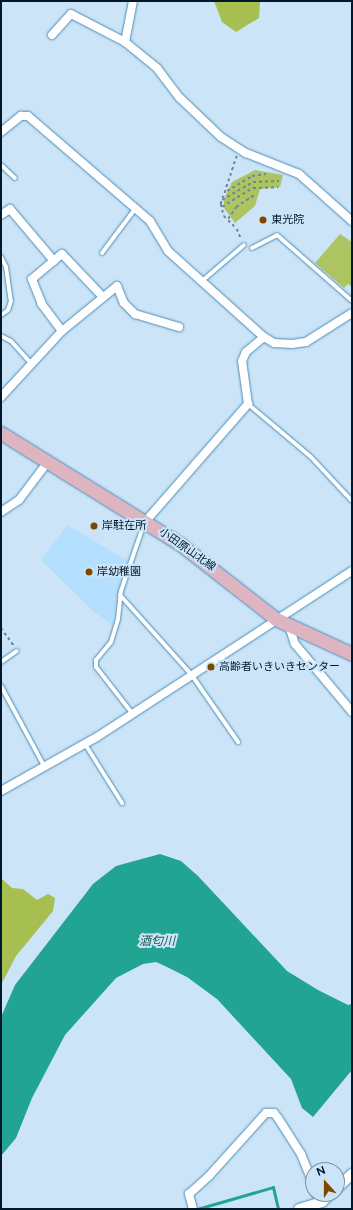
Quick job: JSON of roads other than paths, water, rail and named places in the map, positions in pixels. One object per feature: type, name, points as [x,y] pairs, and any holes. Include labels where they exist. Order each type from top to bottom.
[{"type":"main road","name":"小田原山北線","points":[[1,433],[47,463],[145,522],[211,567],[276,619],[352,654]]},
{"type":"street","points":[[125,42],[133,1]]},
{"type":"street","points":[[52,35],[71,14],[125,42],[157,68],[180,98],[216,132],[238,148],[299,174],[352,221]]},
{"type":"street","points":[[1,132],[21,116],[28,116],[150,221],[168,251],[264,337],[274,343],[292,344],[306,342],[352,314]]},
{"type":"street","points":[[1,215],[10,209],[54,261]]},
{"type":"street","points":[[62,331],[42,304],[32,279],[62,254],[102,296]]},
{"type":"street","points":[[1,397],[62,331],[102,296],[117,286],[124,303],[135,314],[179,327]]},
{"type":"street","points":[[145,522],[248,404],[242,361],[246,352],[264,337]]},
{"type":"street","points":[[1,512],[19,500],[47,463]]},
{"type":"street","points":[[1,791],[85,743],[352,571]]},
{"type":"street","points":[[289,626],[295,644],[352,712]]},
{"type":"street","points":[[193,1209],[189,1194],[209,1176],[266,1113],[274,1113],[301,1154],[305,1164]]},
{"type":"street","points":[[299,1209],[316,1202]]},
{"type":"lane","points":[[1,165],[15,178]]},
{"type":"lane","points":[[102,253],[135,209]]},
{"type":"lane","points":[[252,248],[277,235],[352,301]]},
{"type":"lane","points":[[202,282],[243,244]]},
{"type":"lane","points":[[1,258],[6,267],[10,301],[8,310],[1,315]]},
{"type":"lane","points":[[1,336],[11,341],[31,363]]},
{"type":"lane","points":[[248,404],[311,457],[352,501]]},
{"type":"lane","points":[[132,713],[96,667],[96,660],[111,642],[120,595],[145,522]]},
{"type":"lane","points":[[120,595],[191,674],[238,742]]},
{"type":"lane","points":[[1,662],[17,651]]},
{"type":"lane","points":[[1,686],[44,766]]},
{"type":"lane","points":[[85,743],[122,803]]},
{"type":"water","name":"酒匂川","points":[[160,854],[181,861],[198,876],[287,971],[318,990],[348,1005],[352,1004],[352,1070],[313,1117],[302,1108],[291,1079],[217,999],[187,977],[165,966],[156,962],[143,964],[116,978],[65,1035],[32,1098],[16,1138],[1,1156],[1,1017],[15,985],[93,884],[116,866]]},
{"type":"waterway","points":[[197,1209],[273,1187],[278,1209]]},
{"type":"place","name":"東光院","points":[[263,220]]},
{"type":"place","name":"岸駐在所","points":[[94,526]]},
{"type":"place","name":"岸幼稚園","points":[[89,572]]},
{"type":"place","name":"高齢者いきいきセンター","points":[[211,667]]}]
